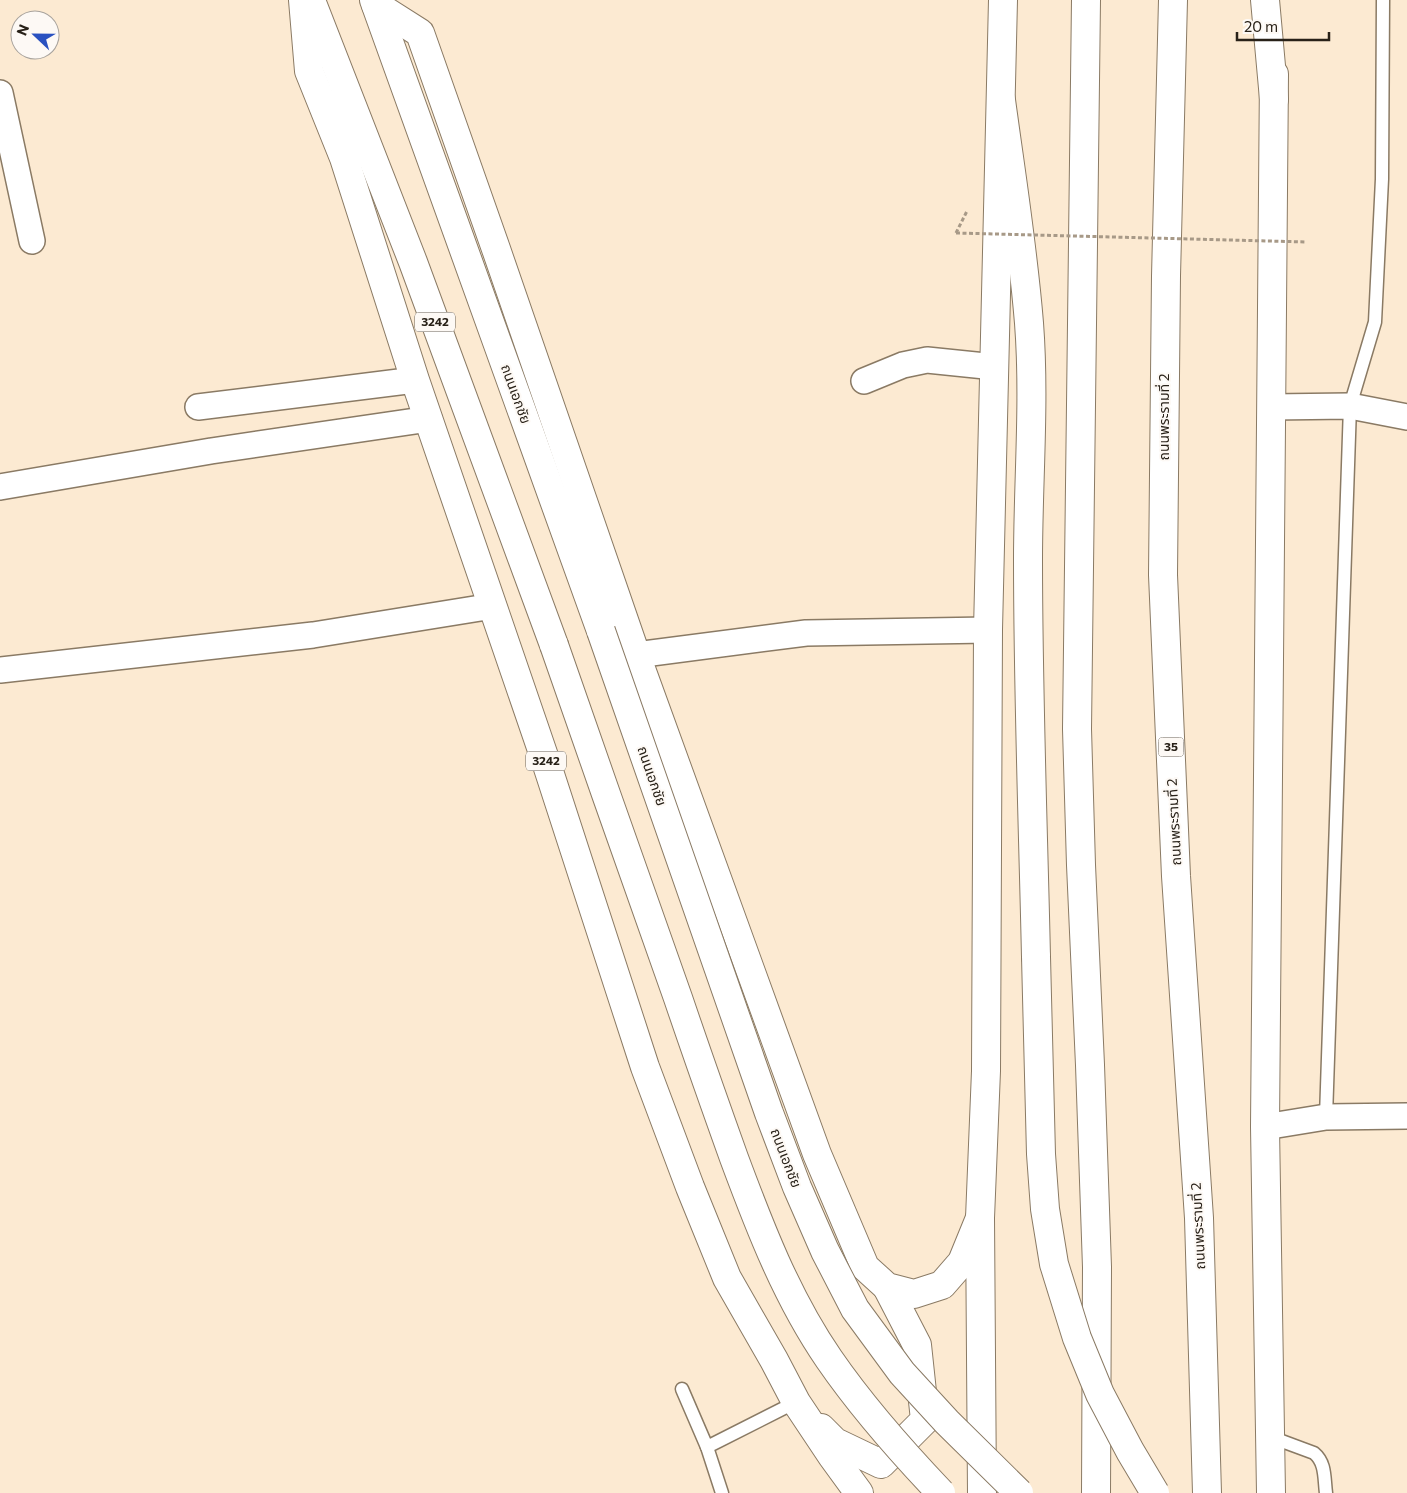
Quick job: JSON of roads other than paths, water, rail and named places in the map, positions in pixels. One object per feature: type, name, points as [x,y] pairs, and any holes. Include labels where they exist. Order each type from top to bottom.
[{"type":"main road","name":"3242","points":[[303,0],[308,71],[344,158],[415,380],[546,762],[645,1067],[690,1188],[727,1278],[796,1402],[859,1493]]},
{"type":"main road","name":"3242","points":[[311,0],[413,262],[554,645],[753,1210],[778,1269],[828,1358],[861,1402],[914,1465],[941,1493]]},
{"type":"main road","points":[[982,1493],[980,1218],[986,1071],[988,630],[1003,0]]},
{"type":"main road","points":[[1086,0],[1077,729],[1097,1267],[1096,1493]]},
{"type":"main road","name":"ถนนพระรามที่ 2","points":[[1173,0],[1166,276],[1163,575],[1176,876],[1199,1218],[1207,1493]]},
{"type":"main road","points":[[1265,0],[1274,99]]},
{"type":"main road","points":[[1271,1493],[1265,1127],[1275,0]]},
{"type":"main road","name":"ถนนเอกชัย","points":[[375,3],[602,630],[769,1113],[797,1187],[824,1250],[854,1309],[902,1374],[947,1422],[1019,1493]]},
{"type":"main road","name":"ถนนเอกชัย","points":[[375,3],[420,33],[636,655],[817,1154],[866,1267],[887,1287],[914,1294],[942,1285],[962,1262],[980,1218]]},
{"type":"main road","points":[[1001,100],[1024,271],[1029,324],[1031,416],[1028,606],[1041,1154],[1045,1209],[1054,1264],[1077,1338],[1100,1394],[1155,1493]]},
{"type":"main road","points":[[796,1402],[835,1442],[881,1464],[924,1420],[918,1346],[887,1287]]},
{"type":"street","points":[[0,93],[32,241]]},
{"type":"street","points":[[864,380],[903,365],[928,360],[995,367]]},
{"type":"street","points":[[198,407],[415,380]]},
{"type":"street","points":[[1271,407],[1350,406],[1407,417]]},
{"type":"street","points":[[0,487],[212,451],[429,419]]},
{"type":"street","points":[[0,670],[313,635],[493,606]]},
{"type":"street","points":[[636,655],[806,632],[988,630]]},
{"type":"street","points":[[1265,1127],[1326,1117],[1407,1116]]},
{"type":"lane","points":[[1326,1117],[1350,406],[1375,322],[1382,179],[1383,0]]},
{"type":"lane","points":[[682,1389],[706,1447],[722,1493]]},
{"type":"lane","points":[[706,1447],[796,1402]]},
{"type":"lane","points":[[1271,1437],[1320,1458],[1326,1493]]}]
